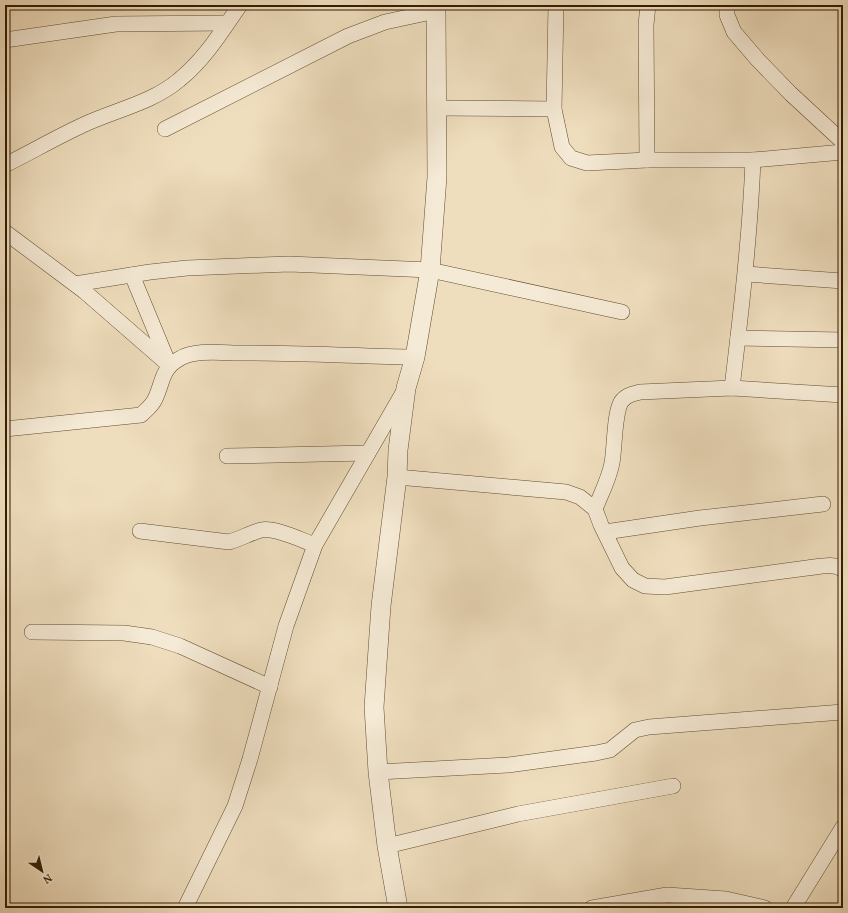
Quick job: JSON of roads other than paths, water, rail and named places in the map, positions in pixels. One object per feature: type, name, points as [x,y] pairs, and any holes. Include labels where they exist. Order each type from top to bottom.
[{"type":"street","points":[[5,165],[84,125],[160,94],[178,81],[208,51],[240,5]]},
{"type":"street","points":[[556,5],[554,109],[562,147],[571,158],[587,163],[647,160],[753,160],[843,152]]},
{"type":"street","points":[[647,160],[646,25],[648,5]]},
{"type":"street","points":[[727,5],[727,15],[734,32],[758,60],[791,94],[843,142]]},
{"type":"street","points":[[165,129],[348,36],[385,22],[435,8],[437,177],[430,270],[415,358],[406,388],[398,450],[398,477],[381,606],[374,707],[378,772],[387,846],[398,908]]},
{"type":"street","points":[[5,40],[116,24],[227,23]]},
{"type":"street","points":[[437,108],[554,109]]},
{"type":"street","points":[[732,388],[746,274],[751,218],[753,160]]},
{"type":"street","points":[[5,232],[74,284],[169,365]]},
{"type":"street","points":[[74,284],[187,268],[289,264],[430,270],[622,312]]},
{"type":"street","points":[[746,274],[843,281]]},
{"type":"street","points":[[132,275],[169,365]]},
{"type":"street","points":[[738,338],[843,340]]},
{"type":"street","points":[[6,425],[141,415],[155,400],[160,383],[169,365],[181,358],[196,353],[267,353],[415,358]]},
{"type":"street","points":[[185,908],[235,806],[250,759],[286,626],[315,545],[406,388]]},
{"type":"street","points":[[595,509],[612,463],[618,416],[622,402],[629,394],[640,392],[732,388],[843,395]]},
{"type":"street","points":[[227,456],[368,453]]},
{"type":"street","points":[[398,477],[566,492],[580,497],[595,509],[622,568],[633,580],[646,586],[665,587],[821,566],[840,567],[843,570]]},
{"type":"street","points":[[605,532],[700,518],[823,504]]},
{"type":"street","points":[[140,531],[229,542],[239,540],[263,530],[279,532],[315,545]]},
{"type":"street","points":[[32,632],[124,634],[152,637],[180,646],[270,686]]},
{"type":"street","points":[[378,772],[508,765],[610,750],[635,730],[843,712]]},
{"type":"street","points":[[387,846],[518,814],[673,786]]},
{"type":"street","points":[[793,908],[843,827]]},
{"type":"street","points":[[592,908],[667,895],[726,899],[765,908]]}]
